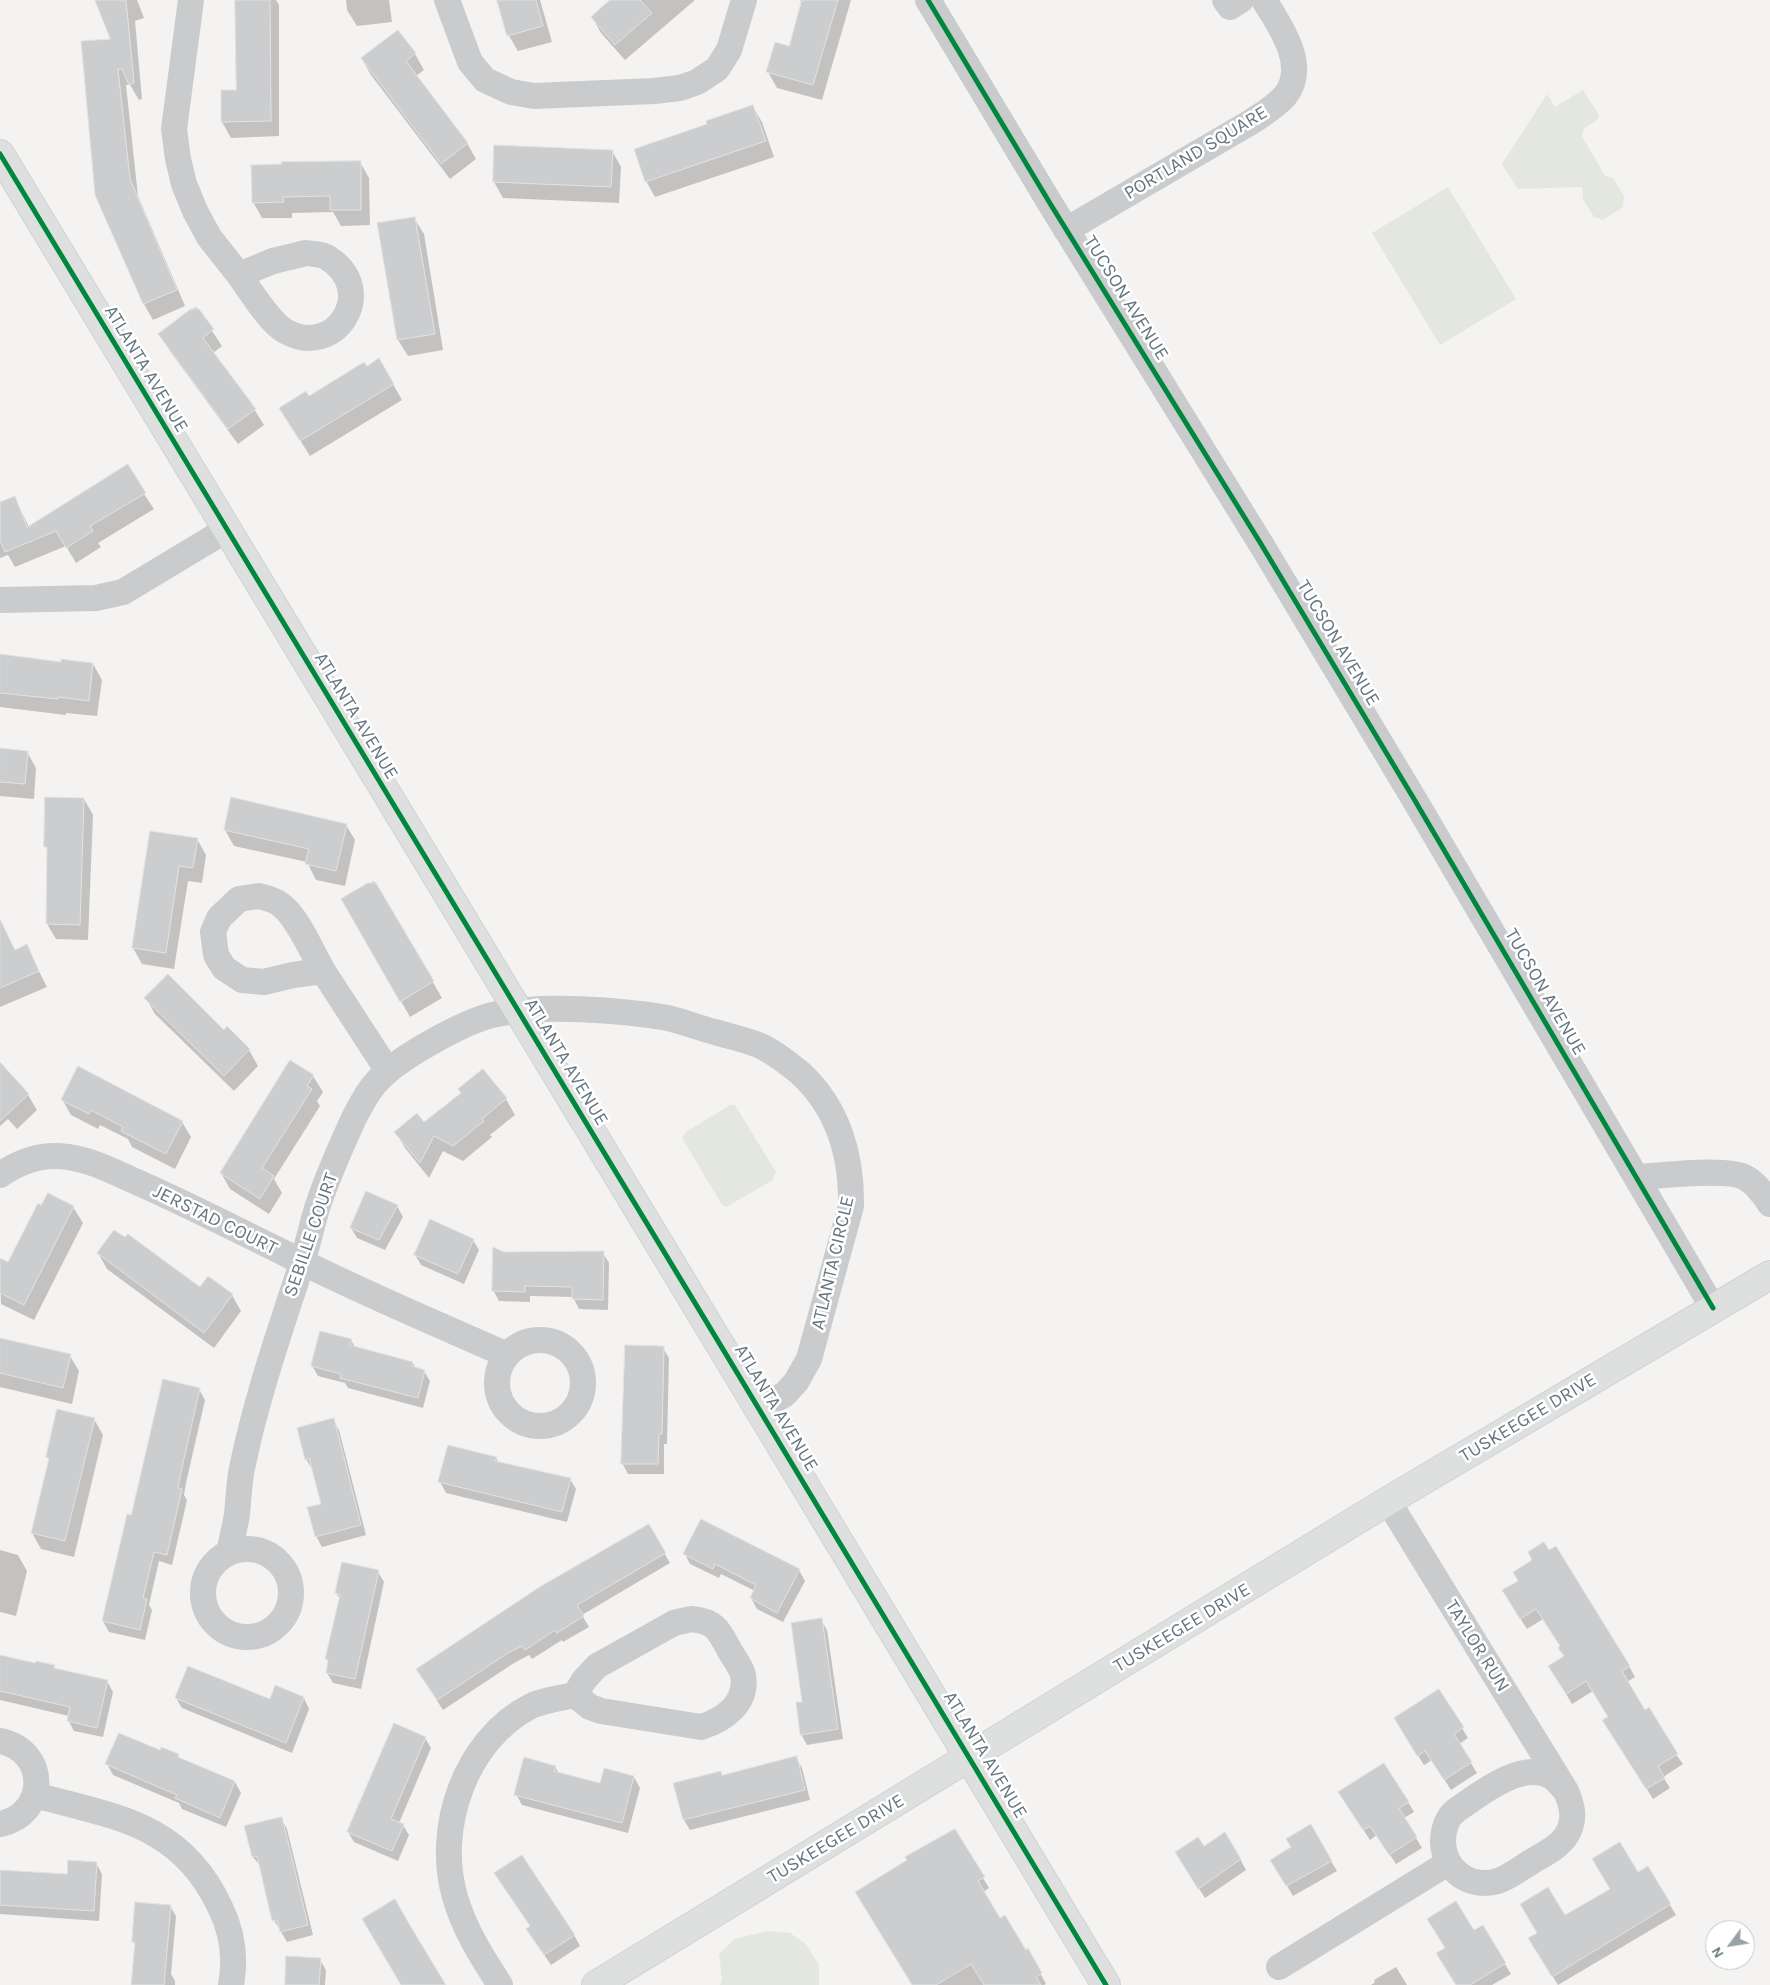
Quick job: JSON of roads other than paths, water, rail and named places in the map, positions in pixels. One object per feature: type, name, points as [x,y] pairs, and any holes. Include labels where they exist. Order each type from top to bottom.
[{"type":"street","points":[[191,0],[174,129],[178,158],[184,184],[195,211],[209,237],[239,275]]},
{"type":"street","points":[[447,0],[470,62],[485,80],[511,92],[534,96],[654,91],[680,88],[697,82],[717,68],[729,50],[744,0]]},
{"type":"street","name":"TUCSON AVENUE","points":[[928,0],[1066,230],[1266,552],[1414,799],[1713,1308]]},
{"type":"street","points":[[1225,0],[1230,7],[1241,0]]},
{"type":"street","name":"PORTLAND SQUARE","points":[[1066,230],[1251,122],[1274,106],[1286,94],[1294,73],[1291,49],[1264,0]]},
{"type":"street","name":"ATLANTA AVENUE","points":[[0,154],[1106,1985]]},
{"type":"street","points":[[0,600],[96,598],[123,592],[226,530]]},
{"type":"street","points":[[323,972],[388,1070]]},
{"type":"street","name":"ATLANTA CIRCLE","points":[[518,1011],[567,1010],[628,1013],[669,1019],[746,1040],[781,1058],[801,1074],[830,1110],[840,1131],[848,1159],[851,1206],[809,1359],[796,1382],[785,1394],[760,1410]]},
{"type":"street","name":"SEBILLE COURT","points":[[229,1552],[244,1459],[318,1205],[346,1136],[373,1085],[388,1070],[479,1018],[518,1011]]},
{"type":"street","name":"JERSTAD COURT","points":[[0,1175],[23,1162],[38,1157],[55,1155],[70,1157],[112,1171],[185,1204],[302,1263],[507,1355]]},
{"type":"street","points":[[1636,1178],[1726,1173],[1746,1178],[1766,1197],[1770,1204]]},
{"type":"street","name":"TUSKEEGEE DRIVE","points":[[596,1985],[1388,1501],[1770,1275]]},
{"type":"street","name":"TAYLOR RUN","points":[[1388,1501],[1566,1791],[1572,1804],[1573,1818],[1570,1828],[1562,1841],[1549,1851],[1500,1880],[1480,1883],[1463,1878],[1448,1863]]},
{"type":"street","points":[[500,1985],[467,1930],[455,1896],[449,1871],[448,1846],[458,1796],[470,1769],[486,1743],[505,1724],[531,1706],[575,1695],[584,1680],[597,1666],[674,1623],[691,1619],[700,1620],[717,1628],[742,1674],[743,1691],[736,1704],[725,1716],[714,1723],[701,1727],[601,1711],[590,1707],[575,1695]]},
{"type":"street","points":[[0,1741],[11,1743],[24,1752],[33,1764],[37,1780],[35,1795],[28,1809],[16,1819],[0,1824]]},
{"type":"street","points":[[1279,1967],[1448,1863],[1444,1852],[1443,1834],[1447,1822],[1455,1811],[1470,1800],[1517,1774],[1533,1771],[1550,1776],[1566,1791]]},
{"type":"street","points":[[35,1795],[129,1821],[178,1848],[206,1878],[224,1914],[230,1931],[233,1952],[231,1985]]}]
